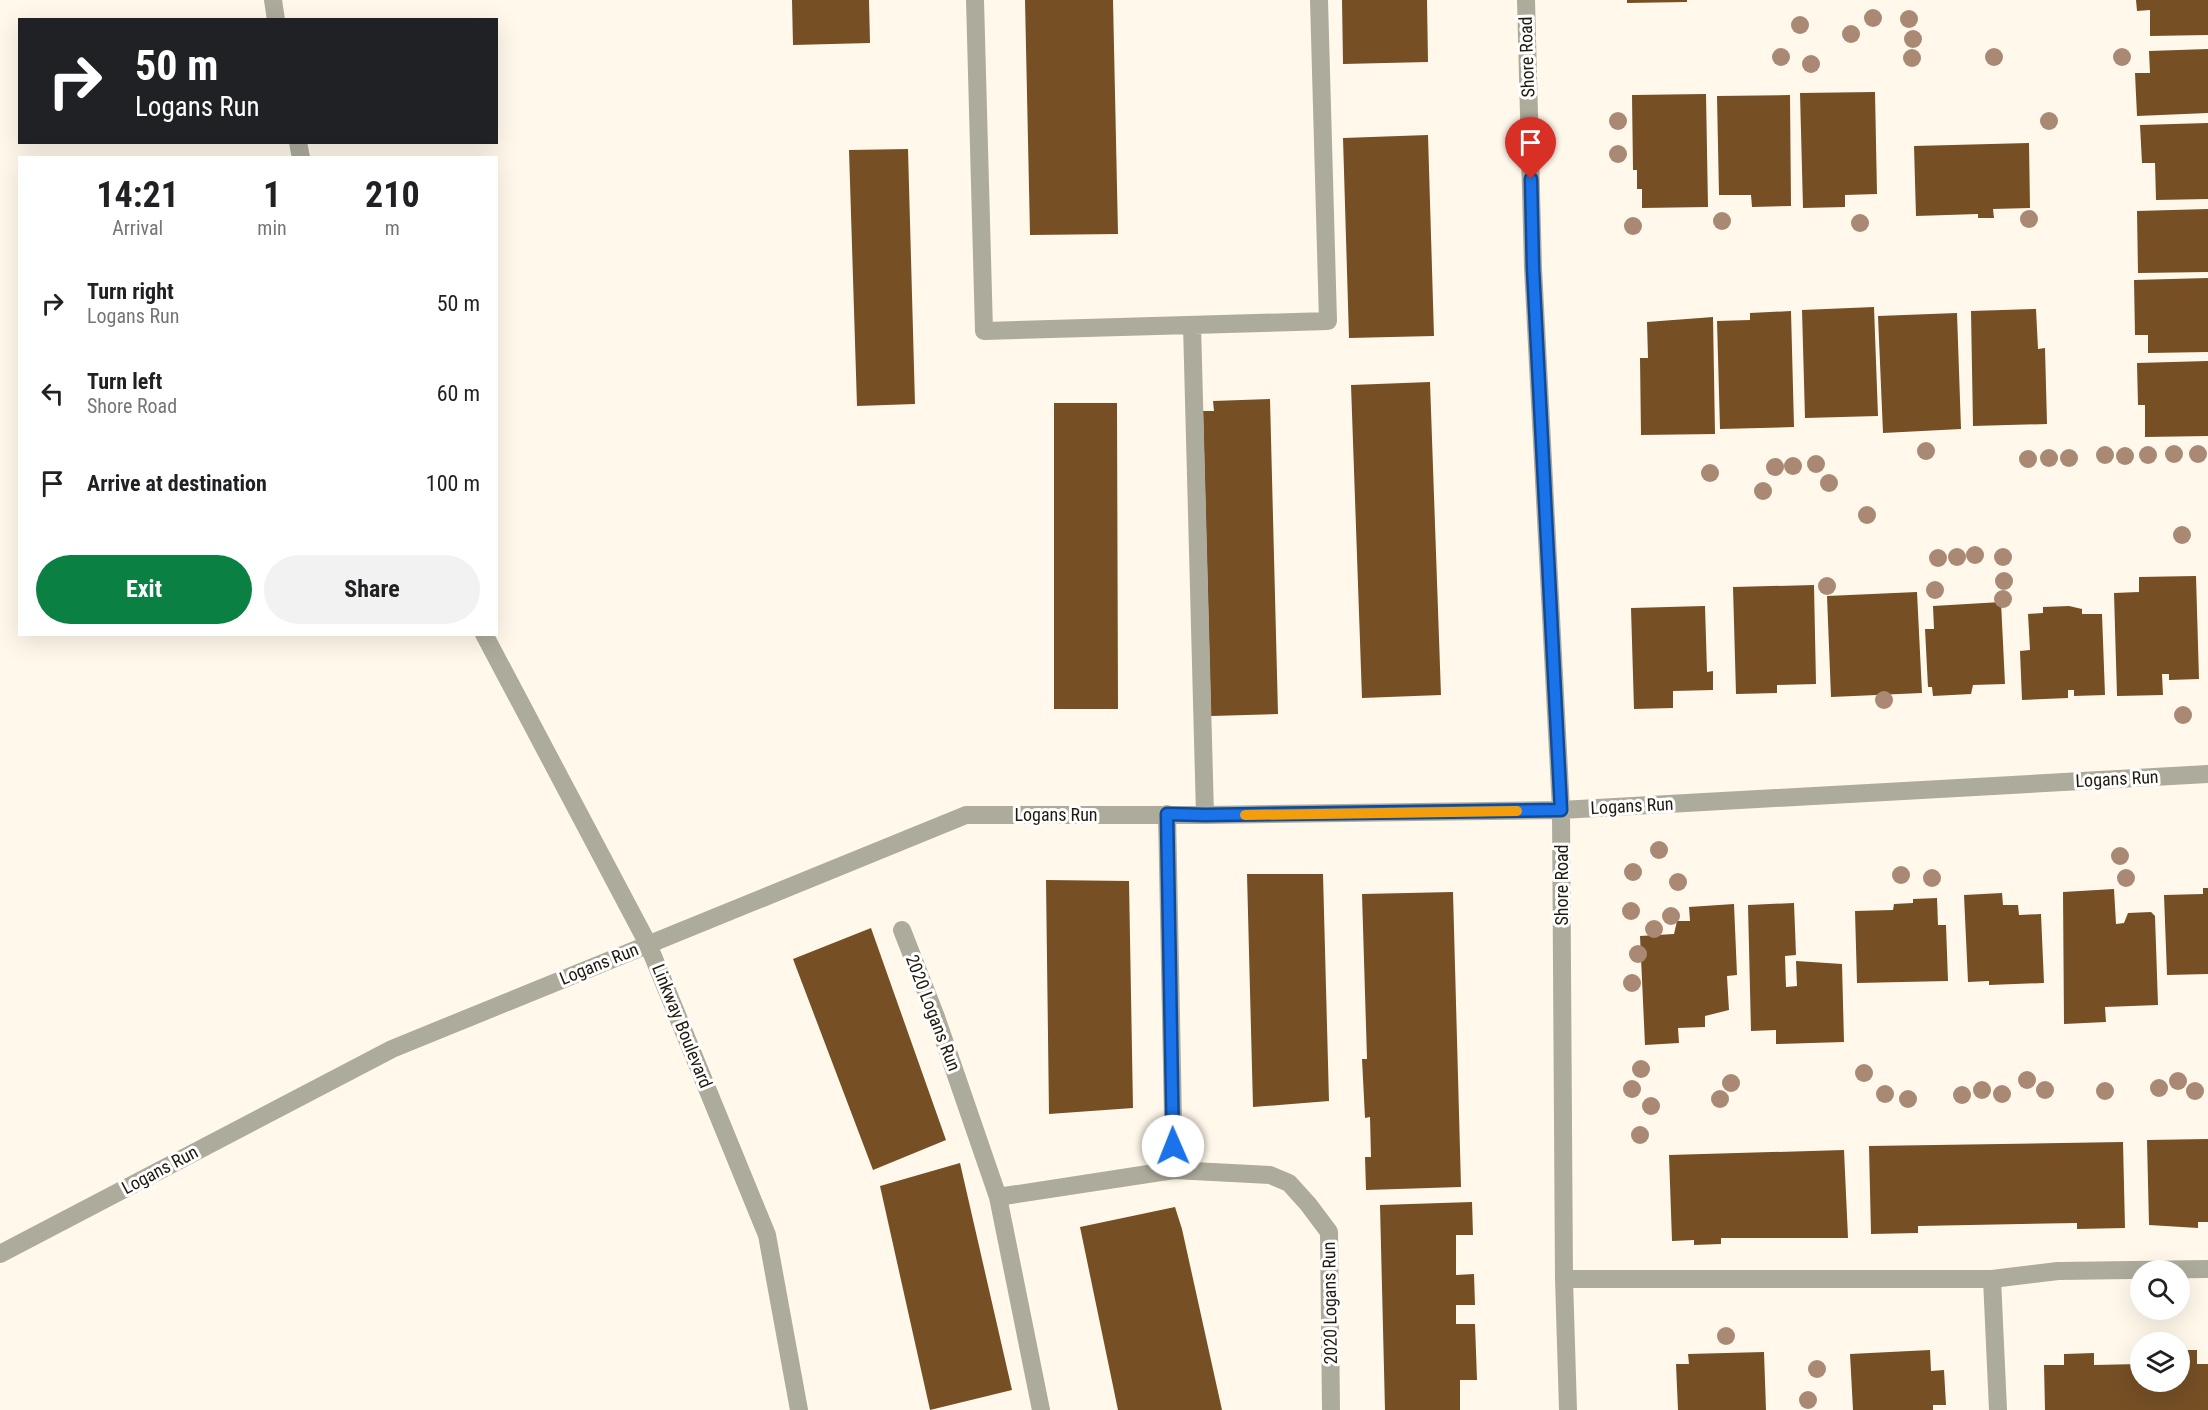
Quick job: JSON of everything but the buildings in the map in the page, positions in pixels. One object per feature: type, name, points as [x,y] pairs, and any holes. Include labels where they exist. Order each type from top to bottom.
[{"type":"street","points":[[273,0],[276,18]]},
{"type":"street","points":[[975,0],[984,331],[1328,321],[1319,0]]},
{"type":"street","name":"Shore Road","points":[[1526,0],[1533,268],[1561,810],[1564,1279],[1568,1410]]},
{"type":"street","points":[[1192,325],[1205,815]]},
{"type":"street","name":"Linkway Boulevard","points":[[485,636],[648,944],[767,1235],[799,1410]]},
{"type":"street","name":"Logans Run","points":[[0,1254],[392,1048],[966,815],[1205,815],[1561,810],[2208,774]]},
{"type":"street","points":[[1167,814],[1174,1170]]},
{"type":"street","name":"2020 Logans Run","points":[[902,930],[936,1017],[999,1197],[1041,1410]]},
{"type":"street","name":"2020 Logans Run","points":[[999,1197],[1174,1170],[1270,1175],[1289,1183],[1329,1232],[1331,1410]]},
{"type":"street","points":[[1564,1279],[1992,1279],[2058,1271],[2208,1269]]},
{"type":"street","points":[[1992,1279],[1998,1410]]},
{"type":"slow traffic","points":[[1245,815],[1517,811]]},
{"type":"route","points":[[1173,1146],[1167,814],[1561,810],[1533,268],[1531,179]]}]
